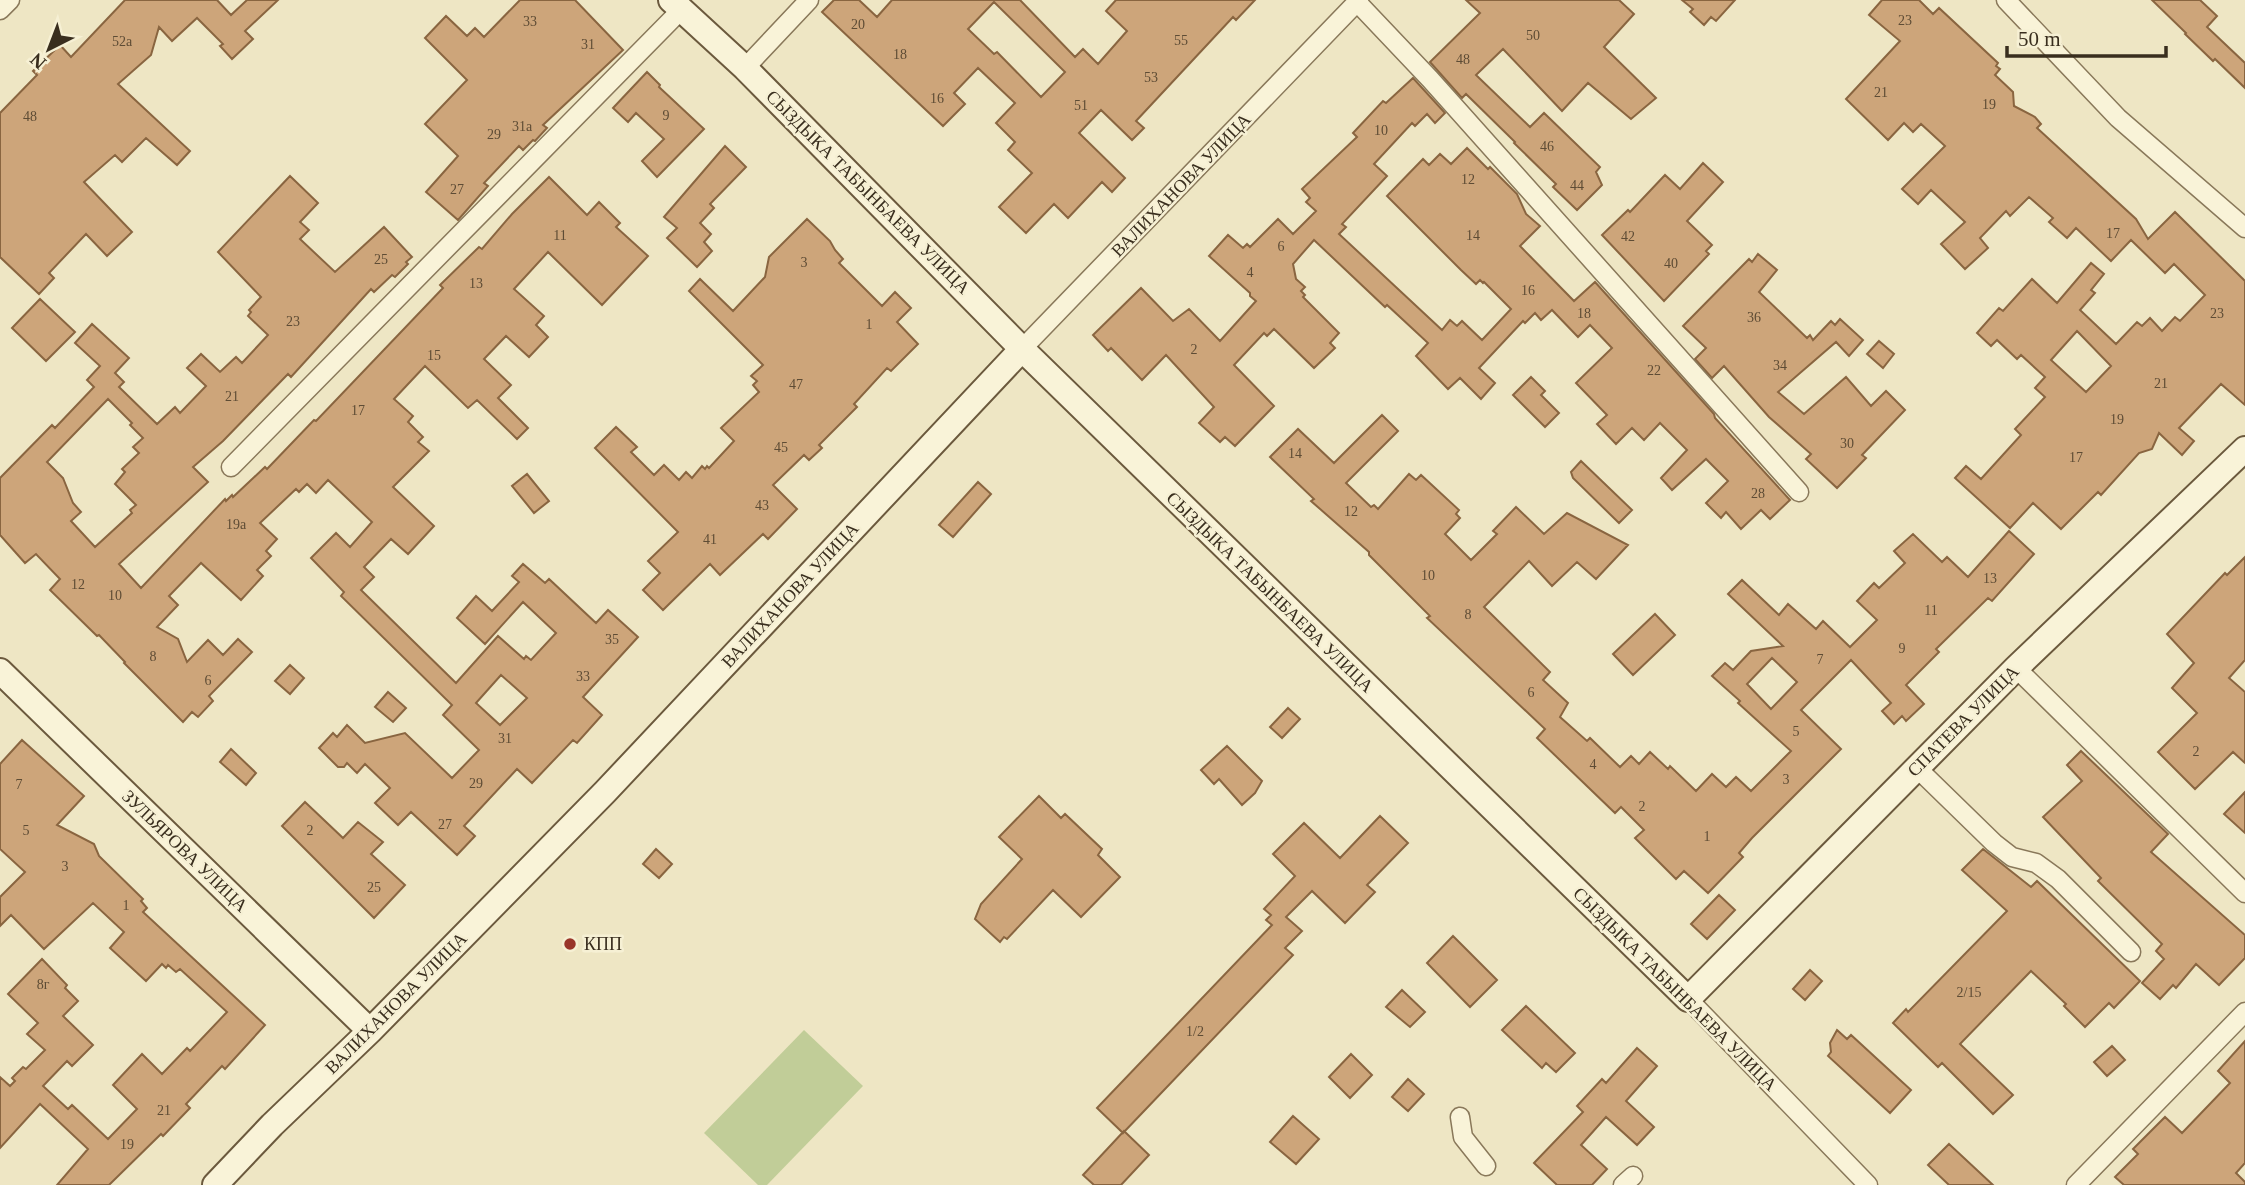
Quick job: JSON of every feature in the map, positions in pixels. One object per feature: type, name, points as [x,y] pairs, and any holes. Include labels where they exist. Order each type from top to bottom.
[{"type":"street","points":[[0,10],[10,0]]},
{"type":"street","points":[[745,68],[809,0]]},
{"type":"street","points":[[2006,0],[2118,118],[2245,228]]},
{"type":"street","points":[[1358,1],[1799,492]]},
{"type":"street","name":"ВАЛИХАНОВА УЛИЦА","points":[[215,1185],[605,792],[1022,349],[1358,1]]},
{"type":"street","points":[[231,467],[676,5]]},
{"type":"street","name":"СЫЗДЫКА ТАБЫНБАЕВА УЛИЦА","points":[[676,5],[745,68],[1022,349],[1688,999],[1868,1185]]},
{"type":"street","name":"СПАТЕВА УЛИЦА","points":[[1688,999],[2016,668],[2245,449]]},
{"type":"street","points":[[2016,668],[2245,893]]},
{"type":"street","name":"ЗУЛЬЯРОВА УЛИЦА","points":[[0,671],[370,1031]]},
{"type":"street","points":[[1917,768],[1994,843],[2012,857],[2036,863],[2058,879],[2132,952]]},
{"type":"street","points":[[2077,1185],[2245,1012]]},
{"type":"street","points":[[1460,1117],[1462,1137],[1486,1166]]},
{"type":"green space","points":[[804,1030],[863,1086],[767,1185],[758,1185],[704,1133]]},
{"type":"building","points":[[125,0],[217,0],[231,15],[247,0],[278,0],[245,31],[253,39],[232,59],[220,46],[223,44],[197,18],[172,41],[159,27],[151,55],[118,84],[190,151],[177,165],[146,138],[122,162],[115,155],[84,182],[132,232],[107,256],[86,234],[49,273],[54,278],[39,294],[0,257],[0,113],[37,75],[33,71],[60,45],[71,57]]},
{"type":"building","points":[[520,0],[575,0],[623,50],[543,125],[547,128],[535,141],[523,150],[519,146],[484,183],[488,186],[458,220],[426,192],[458,156],[425,124],[467,80],[425,38],[446,16],[467,36],[475,28],[484,37]]},
{"type":"building","points":[[834,0],[859,0],[877,17],[892,0],[1020,0],[1075,57],[1083,49],[1098,64],[1127,31],[1106,11],[1116,0],[1255,0],[1236,20],[1233,17],[1136,121],[1144,128],[1132,140],[1101,110],[1079,133],[1125,178],[1112,192],[1102,182],[1068,218],[1054,204],[1026,233],[999,207],[1032,173],[1008,150],[1015,142],[996,123],[1015,103],[978,68],[954,93],[965,104],[943,126],[822,12]],"holes":[[[994,2],[1065,72],[1041,97],[997,52],[994,54],[968,29]]]},
{"type":"building","points":[[1466,0],[1619,0],[1634,14],[1604,47],[1656,98],[1631,119],[1588,83],[1562,111],[1503,49],[1476,75],[1530,127],[1544,113],[1600,167],[1596,172],[1602,185],[1577,210],[1553,187],[1556,184],[1515,142],[1466,94],[1462,98],[1430,62],[1480,13]]},
{"type":"building","points":[[1682,0],[1735,0],[1716,21],[1711,17],[1704,25],[1690,12],[1693,9]]},
{"type":"building","points":[[1882,0],[1919,0],[1933,14],[1939,8],[1998,63],[1996,66],[2000,69],[1995,75],[2013,92],[2014,106],[2035,117],[2041,124],[2037,128],[2136,219],[2148,239],[2175,212],[2245,281],[2245,405],[2221,384],[2179,428],[2194,441],[2182,455],[2159,433],[2152,449],[2139,453],[2101,495],[2098,492],[2061,529],[2033,503],[2010,528],[1955,478],[1966,466],[1981,479],[2021,435],[2015,429],[2045,397],[2035,388],[2045,377],[2021,355],[2017,359],[1997,340],[1991,346],[1977,333],[1999,308],[2003,311],[2032,279],[2057,303],[2091,263],[2104,274],[2091,290],[2095,293],[2080,310],[2116,344],[2137,322],[2142,326],[2150,318],[2162,331],[2175,317],[2180,321],[2205,295],[2174,264],[2165,273],[2131,240],[2111,261],[2076,228],[2067,238],[2049,222],[2053,218],[2029,197],[2010,216],[2006,211],[1980,238],[1988,248],[1965,269],[1941,244],[1965,222],[1931,190],[1918,204],[1902,189],[1945,146],[1921,124],[1913,132],[1904,123],[1888,140],[1846,99],[1900,41],[1869,15]],"holes":[[[2077,331],[2111,366],[2086,392],[2051,360]]]},
{"type":"building","points":[[2152,0],[2200,0],[2217,16],[2207,27],[2245,63],[2245,88],[2215,59],[2213,61]]},
{"type":"building","points":[[647,72],[659,87],[704,129],[657,177],[642,161],[664,139],[636,113],[628,122],[613,108]]},
{"type":"building","points":[[1413,78],[1445,113],[1435,123],[1427,114],[1415,126],[1412,123],[1374,164],[1387,176],[1342,224],[1346,227],[1339,234],[1442,330],[1450,320],[1457,326],[1462,321],[1482,340],[1511,309],[1484,282],[1480,280],[1476,284],[1387,196],[1423,159],[1429,165],[1440,154],[1451,164],[1467,148],[1517,194],[1526,214],[1540,226],[1520,246],[1574,301],[1595,282],[1790,500],[1770,519],[1761,510],[1741,529],[1726,512],[1721,518],[1706,503],[1728,481],[1706,459],[1672,490],[1661,478],[1687,450],[1660,423],[1644,440],[1632,428],[1616,444],[1597,424],[1607,415],[1576,383],[1612,348],[1590,325],[1578,337],[1552,310],[1541,320],[1535,313],[1525,323],[1523,321],[1479,368],[1495,383],[1481,399],[1460,378],[1448,389],[1416,356],[1428,343],[1387,305],[1385,307],[1314,240],[1293,264],[1296,279],[1305,287],[1301,291],[1305,295],[1303,297],[1339,333],[1330,343],[1335,348],[1314,368],[1274,329],[1267,336],[1264,333],[1234,365],[1274,406],[1235,446],[1225,437],[1220,442],[1199,423],[1214,407],[1166,355],[1142,380],[1111,348],[1108,351],[1093,335],[1141,288],[1173,321],[1189,309],[1220,341],[1256,301],[1209,256],[1228,235],[1243,248],[1247,244],[1250,247],[1278,219],[1293,234],[1316,211],[1306,202],[1310,198],[1302,189],[1357,137],[1353,133],[1383,101],[1386,103]]},
{"type":"building","points":[[725,146],[746,167],[710,204],[714,208],[700,223],[711,234],[704,242],[712,251],[697,267],[667,238],[677,228],[664,217]]},
{"type":"building","points":[[1703,163],[1723,182],[1687,221],[1712,245],[1706,251],[1709,254],[1664,301],[1602,235],[1628,210],[1630,212],[1665,175],[1680,189]]},
{"type":"building","points":[[290,176],[318,203],[300,222],[309,230],[300,239],[335,272],[384,227],[412,257],[395,277],[392,275],[374,292],[371,289],[291,377],[288,374],[223,441],[193,467],[208,482],[119,564],[141,588],[225,499],[226,501],[232,495],[233,497],[265,467],[267,469],[314,420],[316,421],[443,288],[440,285],[479,247],[482,249],[549,177],[587,215],[599,202],[620,223],[616,227],[648,256],[602,305],[548,252],[514,289],[544,316],[536,325],[548,337],[529,357],[506,336],[484,359],[511,385],[498,398],[528,428],[517,439],[477,400],[468,408],[425,366],[394,399],[413,416],[408,422],[423,437],[418,442],[429,451],[393,487],[434,526],[408,554],[391,539],[364,567],[374,577],[361,590],[456,683],[498,636],[524,659],[526,656],[531,660],[556,633],[523,602],[485,644],[457,618],[476,596],[492,611],[519,582],[512,576],[523,564],[545,583],[549,579],[596,623],[608,610],[638,637],[583,697],[602,715],[577,743],[573,740],[532,783],[517,769],[464,826],[475,836],[457,855],[411,812],[398,825],[375,803],[390,788],[365,764],[357,773],[347,763],[344,767],[338,767],[319,748],[333,733],[337,737],[347,725],[365,743],[405,733],[452,778],[479,750],[443,715],[452,705],[341,596],[344,592],[311,558],[336,533],[350,547],[372,522],[328,480],[316,493],[307,484],[299,492],[296,489],[260,523],[277,539],[266,551],[271,556],[257,570],[263,576],[241,600],[201,563],[169,596],[178,605],[157,627],[178,639],[187,662],[208,640],[223,655],[238,639],[252,652],[209,696],[213,701],[198,717],[192,712],[183,722],[99,635],[50,590],[60,579],[36,554],[25,563],[0,535],[0,478],[52,425],[55,428],[94,387],[87,380],[100,366],[75,343],[92,324],[129,358],[115,373],[124,382],[119,387],[157,424],[175,407],[180,413],[206,386],[187,368],[201,354],[220,372],[236,357],[242,363],[268,335],[248,316],[251,312],[249,310],[261,297],[218,252]],"holes":[[[108,399],[143,438],[133,447],[139,453],[122,469],[125,472],[115,484],[136,505],[130,510],[132,513],[95,547],[71,521],[81,512],[73,503],[63,478],[47,462]],[[501,675],[527,698],[500,725],[476,703]]]},
{"type":"building","points":[[807,219],[830,241],[843,259],[839,263],[882,306],[895,292],[911,308],[897,322],[918,344],[891,371],[887,368],[854,404],[857,407],[819,445],[822,448],[809,460],[804,455],[773,485],[797,509],[768,539],[763,534],[720,575],[710,564],[663,610],[643,590],[660,573],[648,561],[678,532],[595,448],[616,427],[637,447],[631,452],[654,475],[664,465],[679,480],[686,472],[692,478],[702,466],[709,468],[734,441],[721,428],[759,392],[753,385],[757,381],[751,376],[763,365],[689,291],[700,279],[733,311],[765,277],[769,257]]},
{"type":"building","points":[[1758,254],[1777,270],[1759,292],[1807,338],[1810,335],[1813,340],[1831,321],[1835,325],[1840,319],[1863,340],[1849,356],[1836,342],[1778,392],[1804,414],[1846,377],[1871,406],[1886,391],[1905,410],[1862,455],[1866,458],[1837,488],[1806,459],[1811,454],[1769,417],[1724,366],[1712,378],[1695,359],[1706,348],[1683,326],[1749,259],[1752,262]]},
{"type":"building","points":[[40,299],[75,332],[46,361],[12,328]]},
{"type":"building","points":[[1879,341],[1894,354],[1883,368],[1867,354]]},
{"type":"building","points":[[1531,377],[1545,391],[1541,395],[1559,413],[1545,427],[1513,395]]},
{"type":"building","points":[[1382,415],[1398,431],[1346,483],[1371,507],[1374,505],[1378,509],[1409,474],[1416,480],[1421,475],[1459,510],[1456,514],[1460,518],[1445,534],[1471,560],[1497,534],[1493,531],[1516,507],[1544,534],[1567,513],[1628,545],[1596,579],[1577,562],[1552,586],[1529,561],[1484,607],[1550,672],[1543,680],[1568,703],[1560,717],[1587,741],[1590,738],[1620,767],[1631,756],[1639,764],[1650,752],[1668,769],[1670,766],[1696,791],[1712,774],[1726,787],[1736,777],[1751,791],[1791,751],[1712,676],[1725,663],[1733,670],[1751,651],[1783,646],[1728,594],[1742,580],[1779,615],[1788,604],[1816,629],[1823,621],[1850,647],[1877,620],[1857,601],[1874,583],[1879,588],[1905,563],[1894,551],[1913,534],[1942,562],[1947,557],[1968,577],[2009,531],[2034,554],[1992,601],[1988,598],[1936,649],[1939,652],[1906,685],[1924,704],[1906,721],[1902,716],[1894,724],[1882,711],[1891,703],[1851,660],[1801,710],[1841,749],[1752,838],[1739,853],[1743,857],[1708,893],[1684,871],[1676,879],[1635,838],[1644,830],[1621,807],[1615,813],[1537,738],[1545,729],[1427,618],[1430,616],[1369,552],[1311,501],[1314,499],[1270,457],[1298,429],[1334,463]],"holes":[[[1772,658],[1797,682],[1771,709],[1747,684]]]},
{"type":"building","points":[[1581,461],[1632,510],[1619,523],[1573,478],[1571,472]]},
{"type":"building","points":[[527,474],[549,501],[534,513],[512,486]]},
{"type":"building","points":[[978,482],[991,494],[953,537],[939,525]]},
{"type":"building","points":[[2245,557],[2245,660],[2229,678],[2245,692],[2245,763],[2233,752],[2195,789],[2158,752],[2197,713],[2172,688],[2194,663],[2167,634],[2225,573],[2227,575]]},
{"type":"building","points":[[1655,614],[1675,635],[1633,675],[1613,654]]},
{"type":"building","points":[[290,665],[304,678],[290,694],[275,681]]},
{"type":"building","points":[[388,692],[406,708],[393,722],[375,707]]},
{"type":"building","points":[[1288,708],[1300,719],[1282,738],[1270,727]]},
{"type":"building","points":[[22,740],[84,796],[57,825],[94,844],[99,856],[143,899],[141,901],[147,908],[143,912],[265,1025],[225,1069],[222,1066],[186,1104],[190,1108],[163,1136],[161,1134],[109,1185],[57,1185],[88,1149],[40,1104],[0,1148],[0,1077],[10,1086],[15,1081],[12,1078],[23,1067],[26,1069],[45,1050],[27,1034],[38,1023],[8,994],[42,959],[67,985],[65,988],[78,1001],[63,1016],[93,1045],[72,1066],[67,1061],[43,1086],[68,1109],[72,1105],[108,1139],[137,1109],[113,1085],[142,1054],[162,1074],[187,1048],[190,1051],[227,1012],[180,969],[176,972],[168,965],[166,968],[162,964],[146,981],[110,948],[124,932],[93,903],[44,949],[11,915],[0,926],[0,897],[25,872],[0,849],[0,764]]},
{"type":"building","points":[[1227,746],[1262,781],[1255,793],[1242,805],[1219,779],[1214,784],[1201,770]]},
{"type":"building","points":[[231,749],[256,773],[246,785],[220,762]]},
{"type":"building","points":[[2081,751],[2168,834],[2151,852],[2245,935],[2245,958],[2219,985],[2196,964],[2176,988],[2173,985],[2160,999],[2142,983],[2164,959],[2156,951],[2162,944],[2098,881],[2101,878],[2043,817],[2082,781],[2067,765]]},
{"type":"building","points":[[2245,792],[2245,833],[2224,814]]},
{"type":"building","points":[[1039,796],[1061,818],[1065,814],[1102,849],[1098,855],[1120,877],[1081,917],[1053,890],[1007,939],[1004,937],[1000,942],[975,919],[981,904],[1022,859],[999,837]]},
{"type":"building","points":[[305,802],[343,838],[358,822],[383,842],[371,854],[405,885],[374,918],[282,826]]},
{"type":"building","points":[[1380,816],[1408,843],[1367,885],[1375,892],[1345,923],[1312,891],[1286,917],[1302,931],[1285,948],[1293,955],[1123,1133],[1097,1108],[1272,925],[1266,920],[1271,915],[1264,909],[1295,876],[1273,854],[1304,823],[1340,858]]},
{"type":"building","points":[[656,849],[672,864],[659,878],[643,864]]},
{"type":"building","points":[[1983,849],[2031,887],[2037,881],[2140,981],[2114,1008],[2109,1003],[2085,1027],[2064,1006],[2066,1004],[2031,971],[1960,1044],[2013,1095],[1993,1114],[1942,1063],[1938,1067],[1893,1023],[1906,1009],[1908,1012],[2007,911],[1962,870]]},
{"type":"building","points":[[1719,895],[1735,910],[1707,939],[1691,924]]},
{"type":"building","points":[[1453,936],[1497,980],[1470,1007],[1427,963]]},
{"type":"building","points":[[1810,970],[1822,981],[1805,1000],[1793,989]]},
{"type":"building","points":[[1402,990],[1425,1012],[1410,1027],[1386,1007]]},
{"type":"building","points":[[1526,1006],[1575,1053],[1556,1072],[1546,1063],[1542,1068],[1502,1030]]},
{"type":"building","points":[[1837,1030],[1847,1039],[1851,1035],[1911,1090],[1890,1113],[1828,1056],[1831,1052],[1830,1043]]},
{"type":"building","points":[[2245,1041],[2245,1163],[2236,1173],[2245,1185],[2124,1185],[2115,1177],[2138,1154],[2133,1149],[2165,1117],[2182,1133],[2230,1083],[2218,1071]]},
{"type":"building","points":[[2112,1046],[2125,1060],[2107,1076],[2094,1062]]},
{"type":"building","points":[[1637,1048],[1657,1066],[1626,1101],[1654,1127],[1637,1145],[1606,1117],[1581,1145],[1607,1169],[1592,1185],[1557,1185],[1534,1163],[1583,1112],[1577,1106],[1602,1079],[1606,1083]]},
{"type":"building","points":[[1351,1054],[1372,1075],[1350,1098],[1329,1077]]},
{"type":"building","points":[[1408,1079],[1424,1094],[1408,1111],[1392,1097]]},
{"type":"building","points":[[1293,1116],[1319,1139],[1296,1164],[1270,1142]]},
{"type":"building","points":[[1124,1131],[1149,1155],[1121,1185],[1094,1185],[1083,1175]]},
{"type":"building","points":[[1949,1144],[1993,1185],[1949,1185],[1928,1165]]},
{"type":"place","name":"КПП","points":[[570,944]]}]
